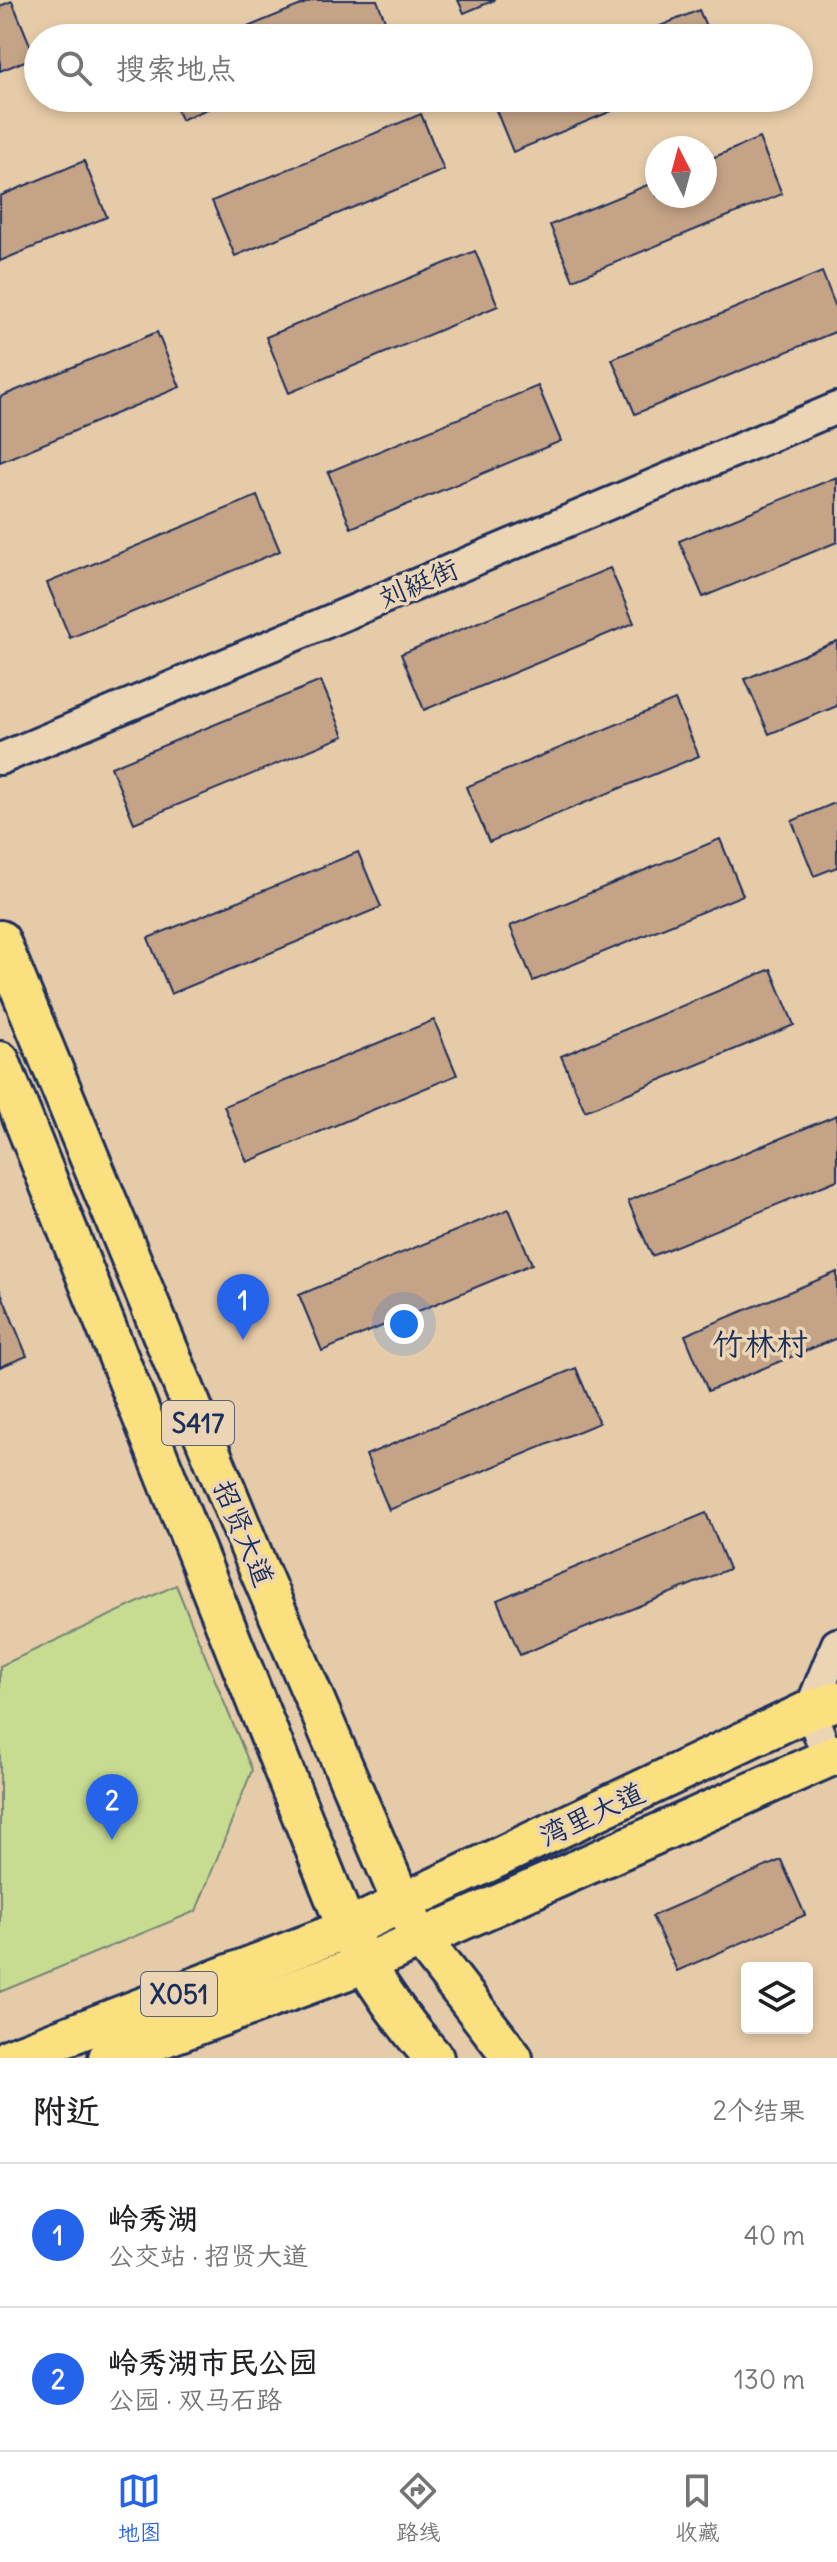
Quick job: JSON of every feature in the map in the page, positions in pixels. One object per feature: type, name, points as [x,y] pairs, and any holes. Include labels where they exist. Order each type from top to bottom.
[{"type":"main road","name":"招贤大道","points":[[0,940],[257,1565],[402,1903],[421,1939],[513,2058]]},
{"type":"main road","name":"招贤大道","points":[[0,1061],[347,1929],[364,1964],[401,2020],[434,2058]]},
{"type":"main road","name":"湾里大道","points":[[347,1929],[824,1706]]},
{"type":"main road","name":"湾里大道","points":[[364,1964],[833,1755]]},
{"type":"main road","name":"X051","points":[[10,2058],[347,1929]]},
{"type":"main road","name":"X051","points":[[108,2058],[364,1964]]},
{"type":"street","name":"刘綎街","points":[[0,759],[837,408]]},
{"type":"street","points":[[833,1755],[824,1706],[837,1644]]},
{"type":"green space","points":[[176,1585],[252,1770],[196,1911],[0,1992],[0,1666]]},
{"type":"building","points":[[313,0],[377,0],[386,24],[255,24]]},
{"type":"building","points":[[458,0],[495,0],[464,13]]},
{"type":"building","points":[[12,1],[24,30],[24,61],[0,71],[0,6]]},
{"type":"building","points":[[699,10],[705,24],[665,24]]},
{"type":"building","points":[[178,112],[200,112],[181,120]]},
{"type":"building","points":[[497,112],[609,112],[513,152]]},
{"type":"building","points":[[421,114],[444,170],[235,256],[212,201]]},
{"type":"building","points":[[759,138],[782,194],[573,280],[550,225],[645,186],[645,208],[717,208],[717,156]]},
{"type":"building","points":[[84,161],[107,217],[0,261],[0,196]]},
{"type":"building","points":[[475,251],[498,306],[289,393],[266,337]]},
{"type":"building","points":[[822,272],[837,310],[837,331],[635,414],[612,359]]},
{"type":"building","points":[[157,332],[180,387],[0,462],[0,397]]},
{"type":"building","points":[[538,386],[561,441],[351,528],[328,472]]},
{"type":"building","points":[[837,477],[837,542],[703,597],[679,541]]},
{"type":"building","points":[[257,496],[280,551],[70,638],[47,583]]},
{"type":"building","points":[[610,568],[634,623],[424,710],[401,654]]},
{"type":"building","points":[[837,641],[837,706],[769,734],[745,679]]},
{"type":"building","points":[[321,681],[344,736],[134,823],[111,767]]},
{"type":"building","points":[[675,700],[699,756],[489,842],[466,787]]},
{"type":"building","points":[[837,802],[837,867],[814,876],[792,821]]},
{"type":"building","points":[[720,839],[743,895],[533,981],[510,926]]},
{"type":"building","points":[[358,852],[381,907],[171,994],[148,938]]},
{"type":"building","points":[[771,969],[794,1025],[585,1111],[561,1056]]},
{"type":"building","points":[[434,1020],[457,1075],[247,1162],[224,1106]]},
{"type":"building","points":[[837,1115],[837,1180],[652,1256],[628,1201]]},
{"type":"building","points":[[509,1209],[532,1264],[322,1351],[299,1295]]},
{"type":"building","points":[[837,1272],[837,1338],[708,1391],[685,1335]]},
{"type":"building","points":[[0,1290],[27,1356],[0,1367]]},
{"type":"building","points":[[576,1368],[599,1423],[389,1510],[366,1455]]},
{"type":"building","points":[[706,1513],[729,1569],[520,1655],[497,1600]]},
{"type":"building","points":[[781,1860],[805,1915],[677,1971],[652,1916]]},
{"type":"place","name":"岭秀湖","points":[[243,1340]]},
{"type":"place","name":"岭秀湖市民公园","points":[[112,1840]]},
{"type":"district","name":"竹林村","points":[[760,1343]]}]
